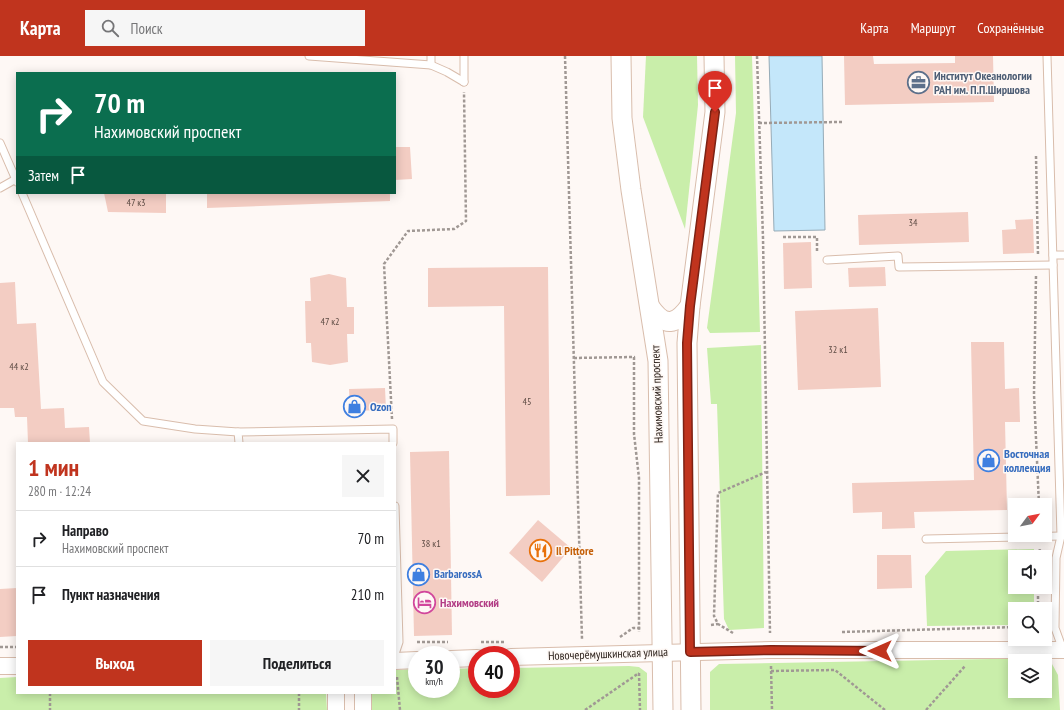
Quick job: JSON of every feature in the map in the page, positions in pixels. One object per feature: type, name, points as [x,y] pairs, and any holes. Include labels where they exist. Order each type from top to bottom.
[{"type":"main road","name":"Нахимовский проспект","points":[[622,56],[622,118],[631,190],[658,361],[663,710]]},
{"type":"main road","points":[[691,710],[687,343],[690,306],[715,112],[714,56]]},
{"type":"main road","points":[[650,308],[657,316],[666,321],[675,322],[683,316],[690,306]]},
{"type":"street","name":"Новочерёмушкинская улица","points":[[520,657],[771,650],[1064,651]]},
{"type":"street","points":[[396,667],[408,663]]},
{"type":"street","points":[[0,666],[16,666]]},
{"type":"street","points":[[336,694],[336,710]]},
{"type":"street","points":[[362,694],[363,710]]},
{"type":"lane","points":[[309,56],[431,65],[464,82]]},
{"type":"lane","points":[[431,56],[431,65]]},
{"type":"lane","points":[[464,56],[464,82]]},
{"type":"lane","points":[[1047,56],[1053,264],[1061,406],[1061,536],[1055,628],[1064,651]]},
{"type":"lane","points":[[0,143],[16,181],[0,188]]},
{"type":"lane","points":[[22,194],[103,382],[144,421],[195,429],[238,432],[393,429],[393,442]]},
{"type":"lane","points":[[1053,255],[1064,255]]},
{"type":"lane","points":[[827,260],[898,256],[899,267],[1053,264]]},
{"type":"lane","points":[[238,432],[238,442]]},
{"type":"lane","points":[[926,539],[1061,536]]},
{"type":"lane","points":[[396,540],[399,642],[396,651]]},
{"type":"path","points":[[565,56],[582,641]]},
{"type":"path","points":[[757,56],[763,238],[770,633],[763,633]]},
{"type":"path","points":[[393,429],[384,264],[408,231],[454,229],[466,221],[464,82]]},
{"type":"path","points":[[759,123],[842,122]]},
{"type":"path","points":[[1036,152],[1038,255],[1036,265],[1034,394],[1039,498]]},
{"type":"path","points":[[783,238],[816,237],[818,260],[827,260]]},
{"type":"path","points":[[574,358],[634,357],[634,434],[639,478],[639,632]]},
{"type":"path","points":[[739,633],[731,633],[718,624],[714,616],[718,493],[766,472]]},
{"type":"path","points":[[711,624],[718,624]]},
{"type":"path","points":[[834,632],[1008,627]]},
{"type":"path","points":[[633,628],[640,628]]},
{"type":"path","points":[[0,647],[16,647]]},
{"type":"path","points":[[771,662],[772,710]]},
{"type":"path","points":[[926,710],[962,672],[968,663]]},
{"type":"path","points":[[640,666],[640,710]]},
{"type":"path","points":[[396,667],[400,710]]},
{"type":"path","points":[[771,671],[835,670],[885,710]]},
{"type":"path","points":[[585,710],[640,673]]},
{"type":"path","points":[[50,694],[50,710]]},
{"type":"path","points":[[299,694],[299,710]]},
{"type":"green space","points":[[646,56],[697,56],[698,105],[685,229],[643,117]]},
{"type":"green space","points":[[735,56],[752,56],[760,332],[710,333],[707,328],[736,113]]},
{"type":"green space","points":[[761,345],[764,628],[729,630],[724,619],[717,404],[711,404],[707,348]]},
{"type":"green space","points":[[1034,549],[1008,550],[1008,594],[1034,594],[1034,602],[1008,602],[1008,625],[927,626],[925,576],[946,551]]},
{"type":"green space","points":[[1008,659],[1008,698],[1052,698],[1052,664],[1058,675],[1060,710],[710,710],[710,672],[719,664]]},
{"type":"green space","points":[[639,667],[647,673],[647,710],[370,710],[371,694],[396,694],[396,670],[408,669],[408,698],[460,698],[460,669],[468,668],[468,698],[520,698],[520,668]]},
{"type":"green space","points":[[16,677],[16,694],[326,694],[327,710],[0,710],[0,678]]},
{"type":"water","points":[[769,56],[822,56],[825,230],[774,231]]},
{"type":"building","name":"Институт Океанологии РАН им. П.П.Ширшова","points":[[844,56],[873,56],[874,64],[955,63],[955,56],[993,56],[994,102],[845,105]]},
{"type":"building","points":[[396,147],[410,147],[412,179],[396,180]]},
{"type":"building","points":[[104,194],[166,194],[166,213],[108,212]]},
{"type":"building","points":[[207,194],[390,194],[390,201],[207,208]]},
{"type":"building","points":[[968,212],[969,242],[859,245],[858,215]]},
{"type":"building","points":[[1033,219],[1034,253],[1003,254],[1002,230],[1016,229],[1015,220]]},
{"type":"building","points":[[811,242],[812,288],[784,289],[783,243]]},
{"type":"building","points":[[548,267],[550,495],[506,496],[504,306],[428,307],[428,268]]},
{"type":"building","points":[[885,267],[886,286],[849,287],[848,268]]},
{"type":"building","points":[[329,274],[346,278],[347,307],[354,307],[354,334],[347,334],[348,362],[330,365],[312,362],[311,343],[306,343],[305,301],[311,301],[310,278]]},
{"type":"building","points":[[15,282],[17,324],[36,323],[41,409],[64,408],[65,428],[89,427],[90,442],[28,442],[27,417],[15,417],[14,408],[0,408],[0,283]]},
{"type":"building","points":[[878,308],[881,387],[798,390],[795,311]]},
{"type":"building","points":[[971,342],[1004,342],[1005,389],[1019,388],[1020,422],[1005,422],[1007,510],[914,512],[915,528],[882,529],[882,512],[853,513],[852,483],[974,480]]},
{"type":"building","points":[[385,388],[386,410],[350,411],[349,389]]},
{"type":"building","points":[[449,451],[452,635],[414,636],[410,452]]},
{"type":"building","name":"Il Pittore","points":[[538,520],[571,548],[542,582],[509,553]]},
{"type":"building","points":[[877,555],[911,555],[912,588],[877,589]]},
{"type":"building","points":[[16,588],[16,636],[0,637],[0,589]]},
{"type":"place","name":"Институт Океанологии РАН им. П.П.Ширшова","points":[[919,83]]},
{"type":"place","name":"Ozon","points":[[355,407]]},
{"type":"place","name":"Восточная коллекция","points":[[988,461]]},
{"type":"place","name":"Il Pittore","points":[[540,551]]},
{"type":"place","name":"BarbarossA","points":[[419,574]]},
{"type":"place","name":"Нахимовский","points":[[425,603]]},
{"type":"route","points":[[715,112],[690,306],[687,343],[690,652],[771,650],[880,651]]}]
